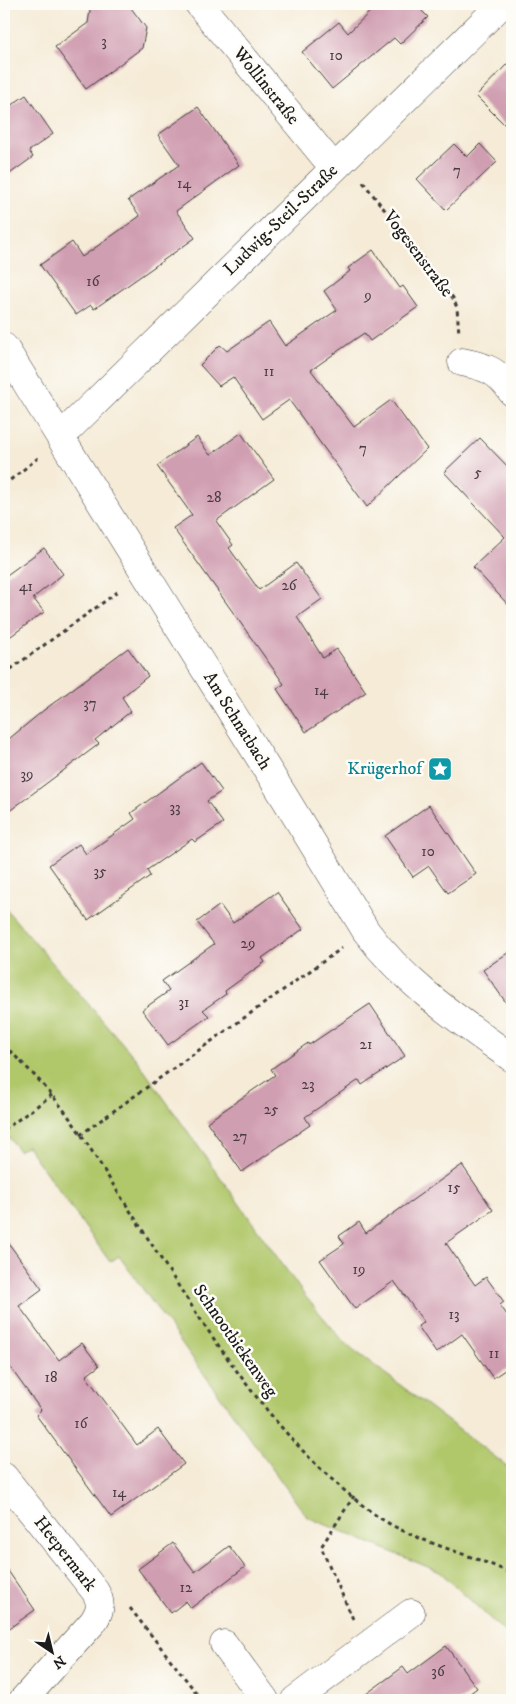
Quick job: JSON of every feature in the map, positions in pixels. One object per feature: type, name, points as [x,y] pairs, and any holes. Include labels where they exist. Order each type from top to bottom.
[{"type":"street","name":"Wollinstraße","points":[[199,4],[339,163]]},
{"type":"street","name":"Ludwig-Steil-Straße","points":[[60,437],[502,4]]},
{"type":"street","name":"Am Schnatbach","points":[[4,347],[366,931],[392,963],[421,990],[512,1058]]},
{"type":"street","points":[[462,362],[486,367],[505,381],[512,392]]},
{"type":"street","name":"Heepermark","points":[[4,1477],[100,1599],[101,1608],[93,1622],[22,1700]]},
{"type":"street","points":[[295,1700],[411,1613]]},
{"type":"street","points":[[224,1644],[265,1700]]},
{"type":"path","name":"Vogesenstraße","points":[[339,163],[453,298],[457,308],[462,362]]},
{"type":"path","points":[[4,485],[36,460],[60,437]]},
{"type":"path","points":[[4,674],[144,573]]},
{"type":"path","points":[[80,1135],[366,931]]},
{"type":"path","name":"Schnootbiekenweg","points":[[4,1045],[32,1072],[52,1095],[233,1367],[276,1421],[309,1457],[374,1513],[394,1526],[432,1543],[494,1565],[512,1574]]},
{"type":"path","points":[[4,1130],[52,1095]]},
{"type":"path","points":[[354,1496],[321,1547],[366,1647]]},
{"type":"path","points":[[100,1599],[122,1602],[130,1608],[202,1700]]},
{"type":"green space","points":[[4,907],[136,1059],[305,1296],[346,1344],[503,1463],[512,1473],[512,1639],[440,1572],[307,1517],[119,1256],[110,1262],[27,1146],[19,1151],[4,1131]]},
{"type":"building","points":[[91,4],[128,4],[146,28],[142,48],[86,89],[55,47],[88,23]]},
{"type":"building","points":[[378,4],[415,4],[428,17],[400,44],[394,38],[332,89],[302,52],[339,22],[348,33]]},
{"type":"building","points":[[512,59],[512,132],[476,96]]},
{"type":"building","points":[[26,95],[53,134],[29,151],[33,157],[4,178],[4,110]]},
{"type":"building","points":[[198,107],[239,165],[176,211],[195,238],[94,309],[91,305],[76,315],[40,265],[72,242],[82,257],[140,216],[128,200],[179,165],[158,135]]},
{"type":"building","points":[[454,144],[467,157],[480,144],[497,162],[446,210],[417,179]]},
{"type":"building","points":[[373,250],[400,288],[403,286],[418,307],[370,341],[364,333],[311,370],[354,427],[391,400],[427,449],[367,507],[289,400],[262,419],[233,377],[219,386],[200,365],[220,345],[227,351],[269,322],[285,346],[337,310],[324,291],[350,271],[348,268]]},
{"type":"building","points":[[241,433],[274,479],[216,521],[233,545],[229,548],[259,590],[296,563],[322,599],[297,617],[323,658],[337,649],[366,692],[306,732],[277,689],[284,684],[173,528],[192,515],[157,466],[197,437],[210,455]]},
{"type":"building","points":[[480,438],[512,471],[512,609],[473,567],[505,537],[444,472]]},
{"type":"building","points":[[44,548],[63,574],[33,598],[44,612],[4,641],[4,577]]},
{"type":"building","points":[[128,648],[148,676],[122,697],[131,711],[95,740],[99,744],[4,815],[4,743],[44,710]]},
{"type":"building","points":[[201,762],[222,791],[207,801],[223,823],[195,842],[192,839],[147,870],[150,876],[88,920],[49,865],[79,844],[86,854],[135,819],[131,813]]},
{"type":"building","points":[[429,805],[476,874],[448,893],[429,866],[413,877],[385,836]]},
{"type":"building","points":[[277,892],[303,929],[262,958],[265,962],[225,991],[226,994],[203,1010],[209,1016],[168,1045],[142,1010],[169,991],[162,981],[214,944],[197,922],[220,905],[233,923]]},
{"type":"building","points":[[512,950],[512,1011],[483,970]]},
{"type":"building","points":[[370,1004],[405,1056],[362,1085],[359,1080],[305,1117],[310,1125],[242,1172],[207,1122],[275,1075],[271,1069]]},
{"type":"building","points":[[462,1165],[493,1210],[446,1243],[475,1285],[486,1277],[504,1302],[500,1305],[512,1322],[512,1365],[493,1378],[462,1334],[436,1353],[418,1326],[424,1322],[394,1281],[355,1309],[320,1260],[344,1244],[339,1236],[359,1222],[366,1233]]},
{"type":"building","points":[[4,1237],[42,1289],[19,1306],[59,1360],[82,1343],[99,1366],[86,1376],[137,1445],[158,1429],[184,1464],[111,1517],[36,1415],[41,1410],[4,1359]]},
{"type":"building","points":[[173,1543],[195,1572],[229,1546],[245,1567],[191,1608],[186,1601],[171,1613],[138,1569]]},
{"type":"building","points":[[4,1565],[35,1610],[4,1632]]},
{"type":"building","points":[[446,1646],[477,1688],[461,1700],[358,1700],[403,1667],[408,1674]]},
{"type":"place","name":"Krügerhof","points":[[440,769]]}]
